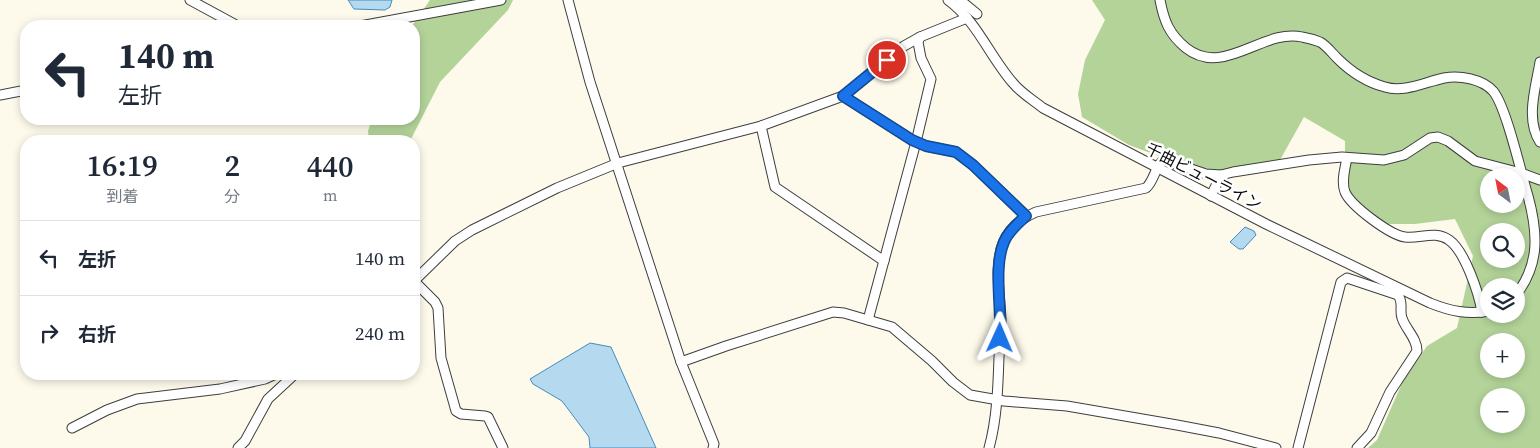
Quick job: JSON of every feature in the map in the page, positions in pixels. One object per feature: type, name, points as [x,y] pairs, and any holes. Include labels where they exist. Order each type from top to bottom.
[{"type":"street","points":[[190,0],[227,20]]},
{"type":"street","points":[[389,20],[468,4],[501,0]]},
{"type":"street","points":[[568,0],[590,82],[618,163],[681,362],[714,444],[713,448]]},
{"type":"street","name":"千曲ビューライン","points":[[948,0],[968,18],[1014,85],[1043,108],[1266,224],[1430,303],[1459,312],[1480,312]]},
{"type":"street","points":[[960,0],[977,14]]},
{"type":"street","points":[[1160,0],[1162,13],[1172,35],[1190,51],[1201,56],[1214,58],[1227,56],[1285,36],[1300,36],[1321,42],[1357,75],[1386,88],[1408,87],[1452,77],[1474,80],[1484,84],[1496,94],[1502,108],[1520,168]]},
{"type":"street","points":[[420,275],[455,241],[472,230],[557,188],[618,163],[761,126],[843,96],[904,46],[920,37],[968,18]]},
{"type":"street","points":[[868,320],[931,79],[921,58],[918,42],[920,37]]},
{"type":"street","points":[[1540,62],[1532,118],[1536,136],[1540,142]]},
{"type":"street","points":[[0,95],[20,91]]},
{"type":"street","points":[[843,96],[916,142],[956,152],[973,165],[1026,216]]},
{"type":"street","points":[[761,126],[775,187],[884,261]]},
{"type":"street","points":[[989,448],[992,438],[996,399],[1001,320],[999,290],[1001,251],[1004,242],[1012,230],[1026,216],[1036,212],[1146,188],[1151,184],[1160,162],[1164,160],[1206,174],[1222,176],[1233,172],[1309,160],[1347,158],[1384,160],[1396,158],[1430,138],[1438,137],[1448,141],[1475,161],[1502,168]]},
{"type":"street","points":[[1347,158],[1344,186],[1345,192],[1354,204],[1390,232],[1397,235],[1409,237],[1435,235],[1452,242],[1473,280],[1480,298]]},
{"type":"street","points":[[1525,174],[1540,180]]},
{"type":"street","points":[[1212,196],[1222,176]]},
{"type":"street","points":[[1525,187],[1535,222],[1537,247],[1532,274],[1525,283]]},
{"type":"street","points":[[1298,448],[1341,282],[1347,278],[1398,295],[1401,302],[1402,319],[1411,332],[1417,347],[1417,352],[1390,392],[1371,433],[1365,442],[1357,448]]},
{"type":"street","points":[[420,287],[435,302],[438,308],[440,358],[456,411],[461,414],[485,416],[488,418],[503,448]]},
{"type":"street","points":[[681,362],[833,312],[844,313],[892,327],[970,395],[1066,406],[1219,432],[1276,448]]},
{"type":"street","points":[[72,428],[107,410],[137,400],[220,389],[260,380]]},
{"type":"street","points":[[238,448],[245,441],[268,399],[289,380]]},
{"type":"green space","points":[[430,0],[513,0],[508,10],[440,82],[420,121],[420,20],[416,20]]},
{"type":"green space","points":[[1092,0],[1540,0],[1540,448],[1368,448],[1377,440],[1403,381],[1427,346],[1457,328],[1473,256],[1455,219],[1415,224],[1370,224],[1345,187],[1345,141],[1304,117],[1280,160],[1217,171],[1169,160],[1129,145],[1082,117],[1078,94],[1085,60],[1105,20]]},
{"type":"green space","points":[[370,125],[418,125],[413,135],[368,135]]},
{"type":"water","points":[[348,0],[392,0],[390,7],[385,10],[354,9]]},
{"type":"water","points":[[1245,227],[1254,231],[1256,235],[1243,249],[1239,249],[1230,242]]},
{"type":"water","points":[[590,343],[611,347],[656,448],[590,448],[589,437],[562,401],[533,384],[530,379]]},
{"type":"route","points":[[887,60],[843,96],[912,140],[926,146],[956,152],[973,165],[1026,216],[1012,230],[1004,242],[1001,251],[999,264],[1000,338]]}]
